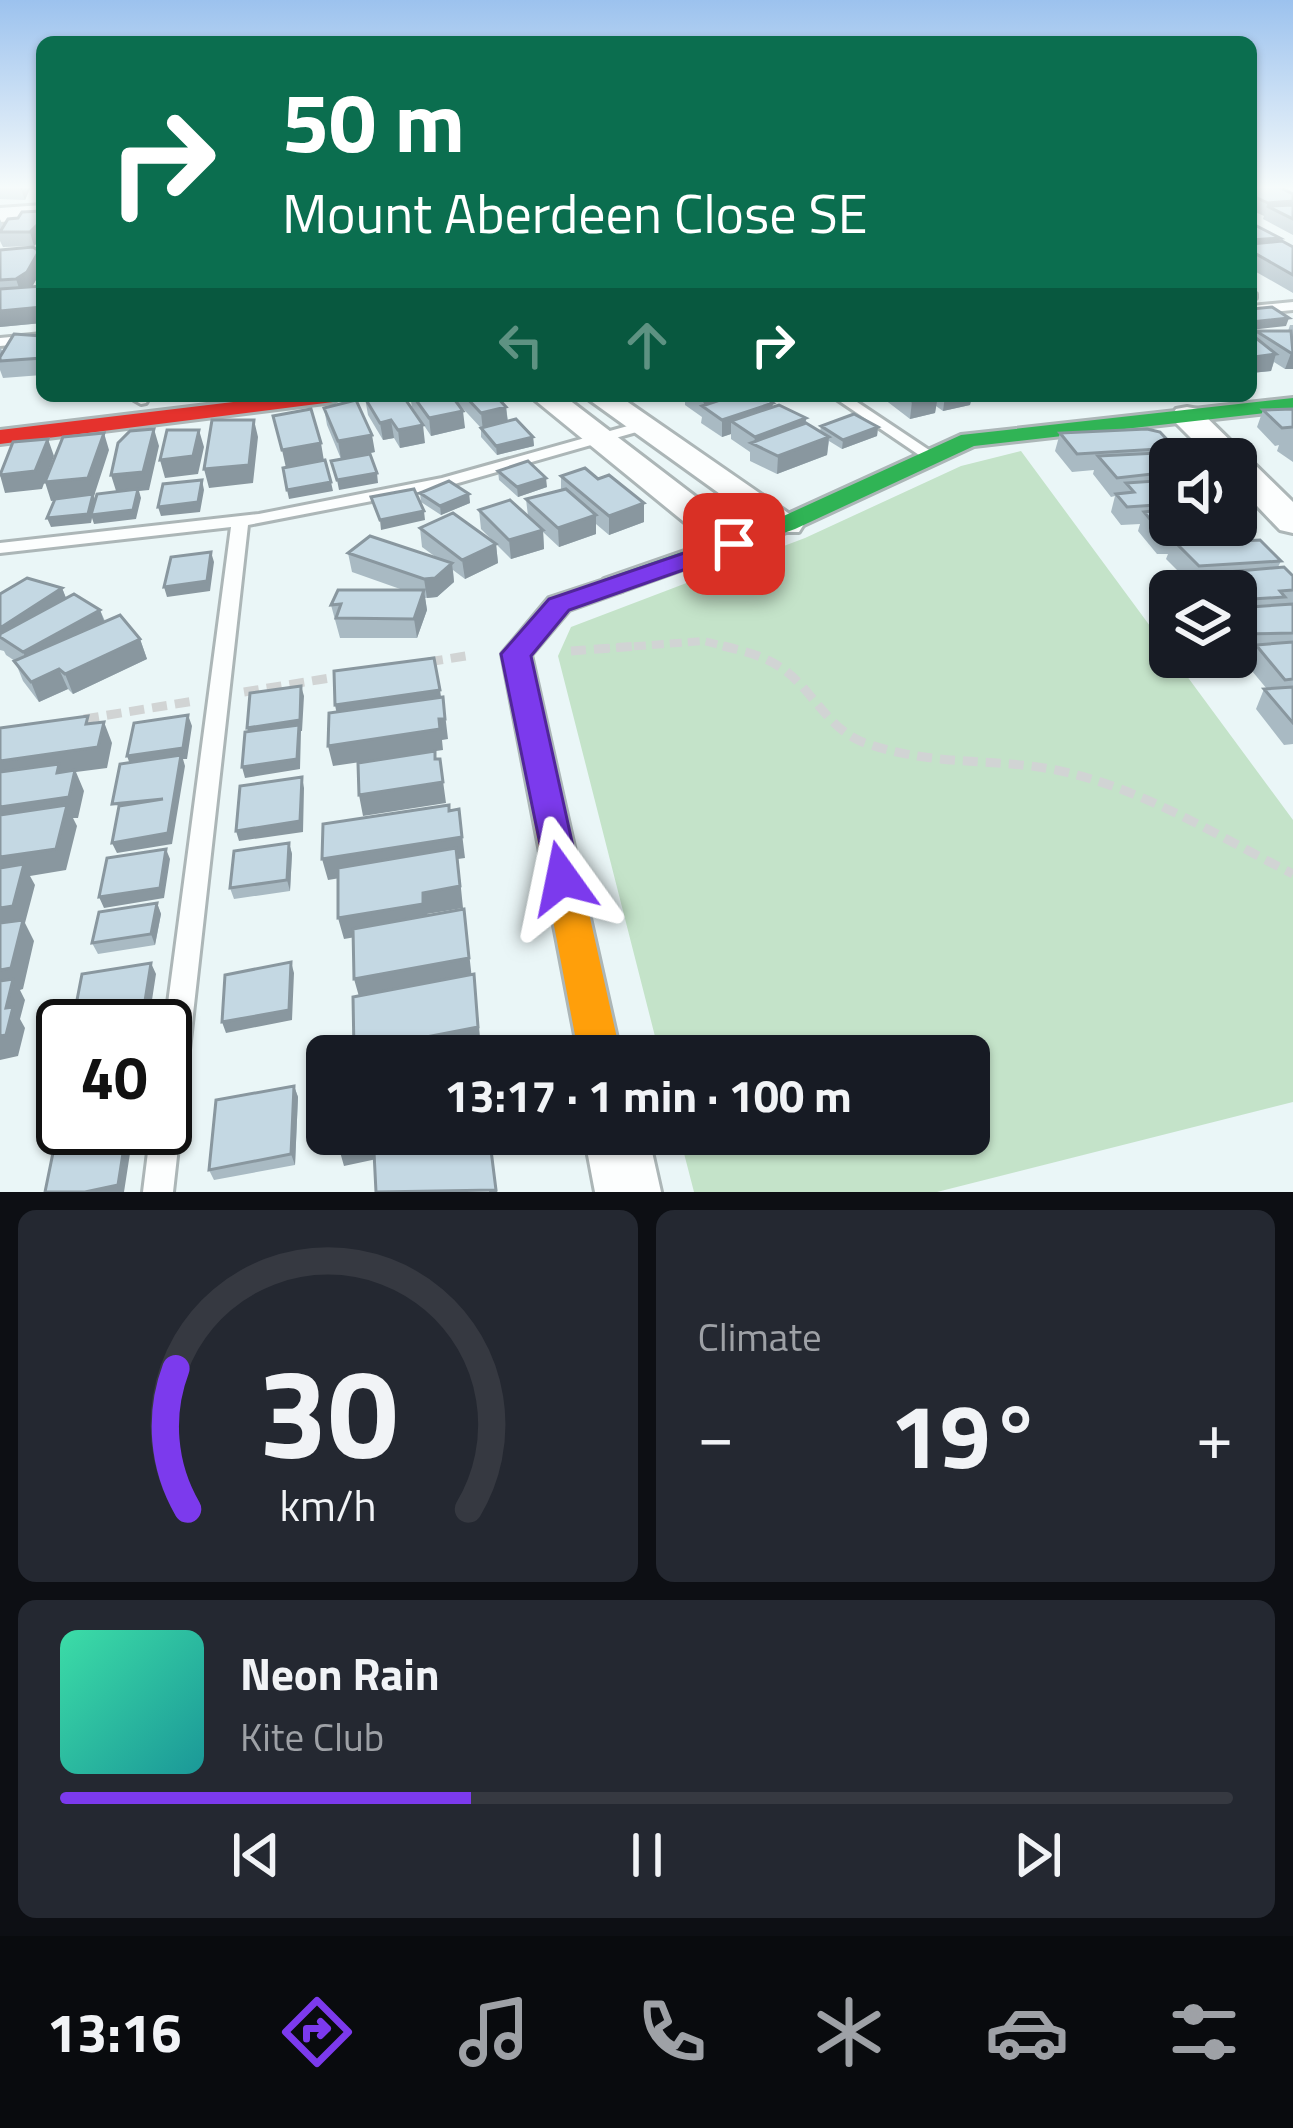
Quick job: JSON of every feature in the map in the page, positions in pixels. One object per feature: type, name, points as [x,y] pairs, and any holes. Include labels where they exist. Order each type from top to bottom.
[{"type":"street","points":[[0,415],[109,402]]},
{"type":"street","points":[[0,437],[284,402]]},
{"type":"street","points":[[553,402],[734,544]]},
{"type":"street","points":[[608,402],[785,524]]},
{"type":"street","points":[[596,1035],[516,654],[559,604],[785,524],[969,440],[1293,404]]},
{"type":"street","points":[[1187,416],[1209,438]]},
{"type":"street","points":[[1257,486],[1293,522]]},
{"type":"street","points":[[620,1155],[628,1192]]},
{"type":"lane","points":[[1257,309],[1293,306]]},
{"type":"lane","points":[[0,341],[36,338]]},
{"type":"lane","points":[[848,402],[930,456]]},
{"type":"lane","points":[[0,548],[240,521],[444,482],[642,426]]},
{"type":"lane","points":[[158,1192],[240,521]]},
{"type":"path","points":[[405,666],[475,655],[704,640],[758,655],[786,670],[816,706],[857,740],[914,759],[1056,770],[1144,799],[1293,874]]},
{"type":"path","points":[[65,722],[358,674]]},
{"type":"green space","points":[[1021,451],[1149,625],[1149,678],[1188,678],[1293,820],[1293,1102],[937,1192],[694,1192],[684,1155],[990,1155],[990,1035],[655,1035],[558,656],[571,627],[805,538],[961,466]]},
{"type":"building","points":[[1283,242],[1293,247],[1293,275],[1257,254],[1257,243]]},
{"type":"building","points":[[33,247],[36,256],[27,272],[0,280],[0,250]]},
{"type":"building","points":[[36,286],[36,308],[0,311],[0,289]]},
{"type":"building","points":[[1272,307],[1289,318],[1257,321],[1257,308]]},
{"type":"building","points":[[1257,331],[1291,331],[1291,353],[1257,332]]},
{"type":"building","points":[[14,334],[36,336],[36,358],[0,361]]},
{"type":"building","points":[[1257,339],[1276,354],[1257,357]]},
{"type":"building","points":[[357,402],[372,435],[338,441],[324,408]]},
{"type":"building","points":[[367,402],[407,402],[423,425],[398,430],[391,420],[380,423]]},
{"type":"building","points":[[417,402],[456,402],[463,411],[429,418]]},
{"type":"building","points":[[471,402],[501,402],[506,407],[481,413]]},
{"type":"building","points":[[714,402],[773,403],[722,420],[702,406]]},
{"type":"building","points":[[779,405],[806,418],[755,437],[731,421]]},
{"type":"building","points":[[311,409],[321,443],[282,450],[273,416]]},
{"type":"building","points":[[1293,409],[1293,427],[1282,428],[1263,410]]},
{"type":"building","points":[[854,414],[878,427],[843,440],[821,426]]},
{"type":"building","points":[[516,419],[533,437],[496,446],[481,428]]},
{"type":"building","points":[[212,420],[254,420],[249,465],[204,469]]},
{"type":"building","points":[[806,423],[829,437],[778,456],[751,443]]},
{"type":"building","points":[[154,429],[143,472],[111,475],[118,443],[130,431]]},
{"type":"building","points":[[1147,429],[1166,438],[1149,438],[1149,450],[1077,454],[1060,433]]},
{"type":"building","points":[[167,430],[199,430],[193,456],[160,460]]},
{"type":"building","points":[[104,433],[88,478],[45,482],[63,437]]},
{"type":"building","points":[[48,439],[35,471],[0,475],[13,442]]},
{"type":"building","points":[[1149,453],[1149,474],[1117,478],[1098,456]]},
{"type":"building","points":[[370,454],[377,473],[337,480],[331,461]]},
{"type":"building","points":[[325,460],[331,482],[287,490],[283,468]]},
{"type":"building","points":[[528,461],[546,478],[517,487],[498,471]]},
{"type":"building","points":[[585,468],[598,479],[609,475],[644,503],[609,516],[561,476]]},
{"type":"building","points":[[202,480],[198,502],[158,507],[163,484]]},
{"type":"building","points":[[449,481],[469,494],[440,506],[420,493]]},
{"type":"building","points":[[1149,481],[1149,505],[1127,507],[1116,494],[1134,492],[1126,483]]},
{"type":"building","points":[[138,489],[133,510],[91,515],[97,494]]},
{"type":"building","points":[[414,489],[424,511],[380,520],[371,497]]},
{"type":"building","points":[[566,489],[596,515],[558,528],[526,499]]},
{"type":"building","points":[[93,494],[88,514],[47,518],[55,499]]},
{"type":"building","points":[[510,500],[543,530],[509,540],[479,510]]},
{"type":"building","points":[[453,513],[496,544],[462,560],[420,528]]},
{"type":"building","points":[[370,536],[452,563],[435,578],[424,579],[348,553]]},
{"type":"building","points":[[1260,540],[1281,561],[1199,566],[1179,546],[1257,546]]},
{"type":"building","points":[[211,552],[207,581],[164,587],[171,557]]},
{"type":"building","points":[[1284,567],[1293,576],[1293,590],[1280,591],[1285,597],[1257,599],[1257,570],[1250,570]]},
{"type":"building","points":[[27,578],[62,588],[0,628],[0,594]]},
{"type":"building","points":[[338,590],[424,590],[414,619],[336,618],[341,604],[331,605]]},
{"type":"building","points":[[74,594],[100,610],[23,652],[0,637],[0,634]]},
{"type":"building","points":[[1293,604],[1293,633],[1257,634],[1257,607]]},
{"type":"building","points":[[120,615],[140,639],[65,674],[59,669],[31,682],[14,661]]},
{"type":"building","points":[[1293,642],[1293,679],[1285,680],[1257,645]]},
{"type":"building","points":[[434,658],[440,690],[335,705],[334,671]]},
{"type":"building","points":[[301,686],[300,720],[247,728],[250,693]]},
{"type":"building","points":[[1293,687],[1293,723],[1264,689]]},
{"type":"building","points":[[443,697],[445,719],[439,719],[440,729],[328,746],[329,713]]},
{"type":"building","points":[[188,715],[183,748],[127,756],[134,723]]},
{"type":"building","points":[[88,716],[86,724],[104,722],[98,747],[0,761],[0,728]]},
{"type":"building","points":[[299,725],[297,759],[242,767],[245,732]]},
{"type":"building","points":[[435,751],[443,782],[359,795],[358,763]]},
{"type":"building","points":[[181,755],[168,833],[112,843],[119,806],[163,799],[112,804],[120,764]]},
{"type":"building","points":[[59,764],[57,773],[75,770],[69,797],[0,807],[0,772]]},
{"type":"building","points":[[302,777],[300,821],[236,831],[240,786]]},
{"type":"building","points":[[67,805],[56,849],[0,857],[0,815]]},
{"type":"building","points":[[449,805],[449,811],[459,809],[462,837],[322,859],[323,824]]},
{"type":"building","points":[[289,843],[287,880],[230,888],[234,851]]},
{"type":"building","points":[[456,848],[460,886],[423,893],[423,904],[338,918],[338,868]]},
{"type":"building","points":[[166,849],[160,888],[99,897],[107,858]]},
{"type":"building","points":[[24,864],[13,906],[0,908],[0,868]]},
{"type":"building","points":[[157,903],[151,934],[92,943],[99,912]]},
{"type":"building","points":[[464,909],[469,958],[354,979],[353,929]]},
{"type":"building","points":[[23,920],[11,968],[0,970],[0,923]]},
{"type":"building","points":[[291,962],[289,1010],[222,1022],[225,975]]},
{"type":"building","points":[[151,963],[145,999],[77,999],[82,974]]},
{"type":"building","points":[[474,974],[478,1027],[437,1035],[354,1035],[353,997]]},
{"type":"building","points":[[13,979],[6,1008],[13,1007],[6,1035],[0,1036],[0,981]]},
{"type":"building","points":[[294,1086],[291,1154],[209,1170],[216,1100]]},
{"type":"building","points":[[53,1155],[123,1155],[118,1185],[85,1192],[45,1192]]},
{"type":"building","points":[[374,1155],[492,1155],[496,1190],[376,1192]]},
{"type":"traffic: fast","points":[[613,585],[786,524],[969,440],[1293,404]]},
{"type":"traffic: slow","points":[[596,1035],[516,654],[559,604],[613,585]]},
{"type":"traffic: jam","points":[[0,437],[284,402]]},
{"type":"route","points":[[562,878],[516,654],[559,604],[734,544]]}]
